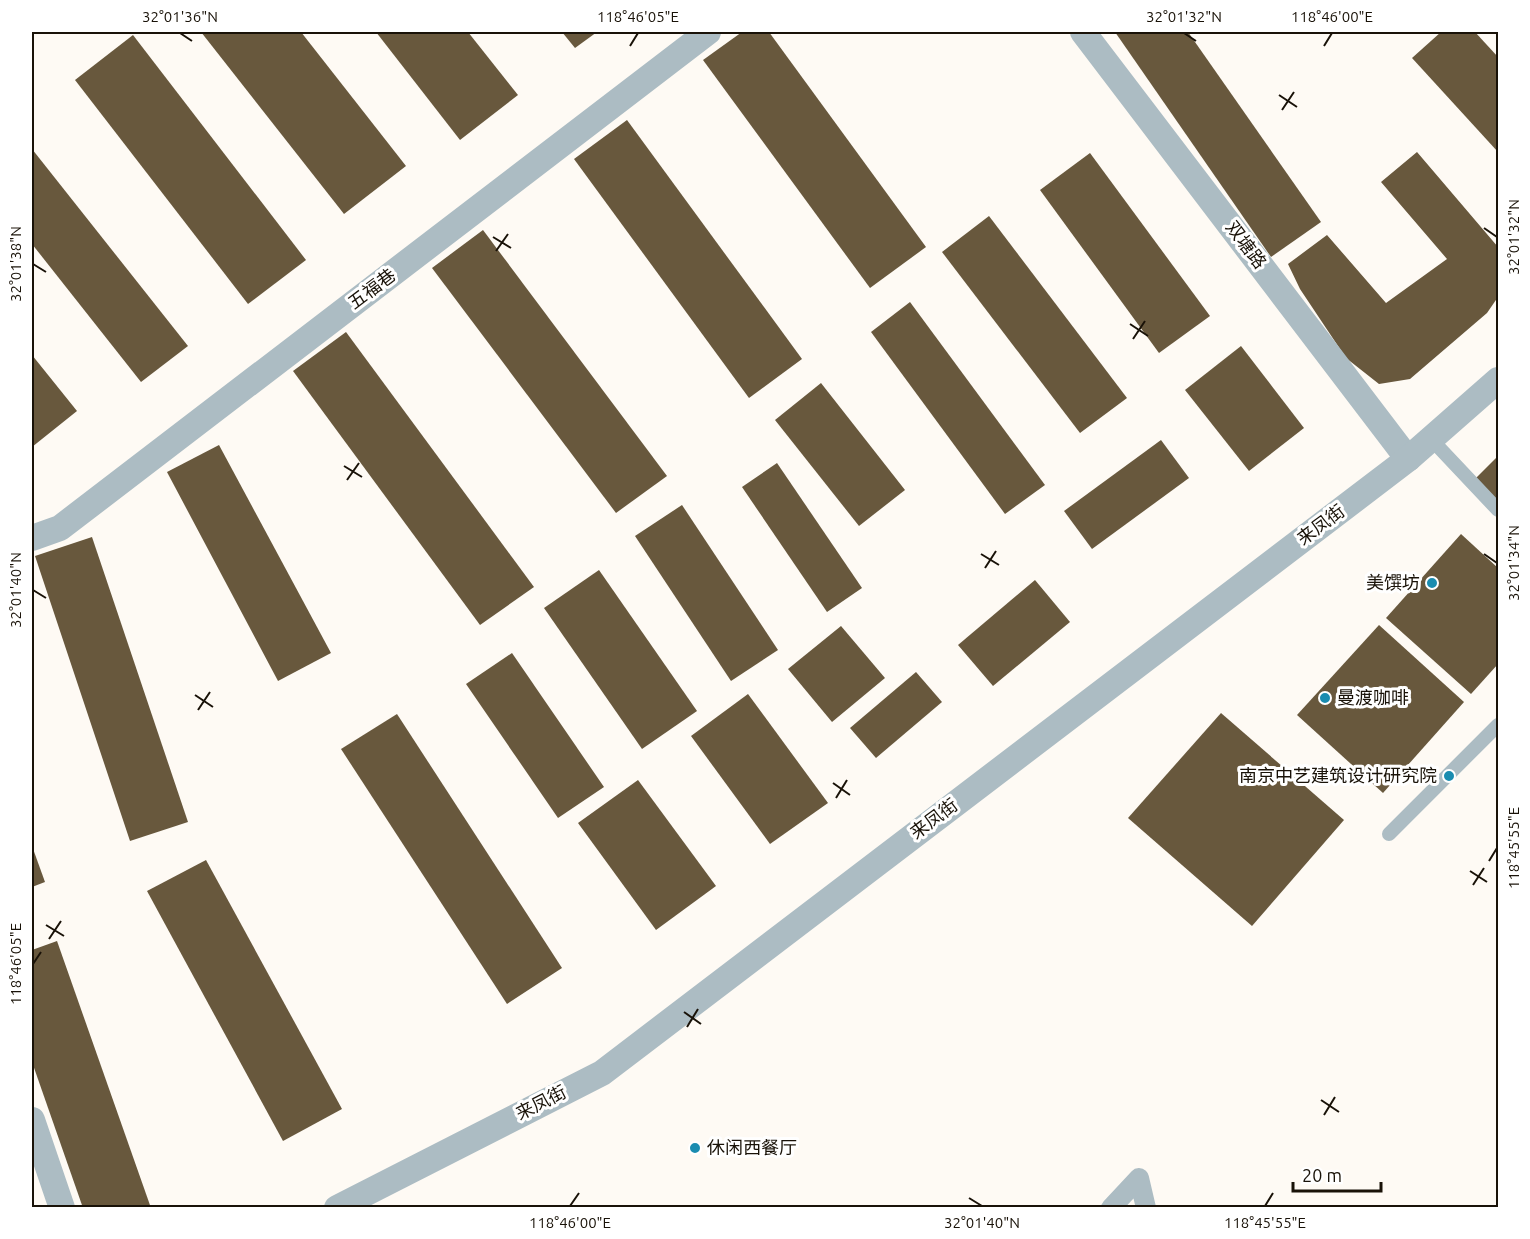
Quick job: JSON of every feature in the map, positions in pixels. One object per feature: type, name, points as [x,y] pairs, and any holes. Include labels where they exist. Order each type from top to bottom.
[{"type":"street","name":"五福巷","points":[[32,538],[60,528],[708,32]]},
{"type":"street","name":"双塘路","points":[[1083,32],[1408,459]]},
{"type":"street","name":"来凤街","points":[[337,1208],[602,1073],[1408,459],[1498,380]]},
{"type":"street","points":[[32,1120],[62,1208]]},
{"type":"street","points":[[1111,1208],[1139,1178],[1146,1208]]},
{"type":"lane","points":[[1431,439],[1498,510]]},
{"type":"lane","points":[[1389,834],[1498,725]]},
{"type":"building","points":[[201,32],[301,32],[406,166],[344,214]]},
{"type":"building","points":[[376,32],[468,32],[518,95],[460,140]]},
{"type":"building","points":[[562,32],[597,32],[575,48]]},
{"type":"building","points":[[742,32],[769,32],[926,247],[870,288],[703,60]]},
{"type":"building","points":[[1115,32],[1188,32],[1321,222],[1271,257]]},
{"type":"building","points":[[1441,32],[1475,32],[1498,57],[1498,152],[1412,58]]},
{"type":"building","points":[[133,35],[306,260],[248,304],[75,80]]},
{"type":"building","points":[[627,120],[802,359],[749,398],[574,159]]},
{"type":"building","points":[[32,149],[188,346],[141,382],[32,244]]},
{"type":"building","points":[[1417,152],[1498,247],[1498,297],[1487,313],[1410,379],[1379,384],[1346,358],[1300,289],[1288,264],[1327,235],[1386,303],[1447,259],[1381,182]]},
{"type":"building","points":[[1090,153],[1210,316],[1159,353],[1040,190]]},
{"type":"building","points":[[989,216],[1127,398],[1080,433],[942,252]]},
{"type":"building","points":[[483,230],[667,476],[616,513],[432,268]]},
{"type":"building","points":[[910,302],[1045,485],[1005,514],[871,332]]},
{"type":"building","points":[[346,332],[534,587],[480,625],[293,371]]},
{"type":"building","points":[[1241,346],[1304,428],[1249,471],[1185,390]]},
{"type":"building","points":[[32,355],[77,411],[32,447]]},
{"type":"building","points":[[821,383],[905,490],[859,526],[775,420]]},
{"type":"building","points":[[1161,440],[1189,478],[1092,549],[1064,511]]},
{"type":"building","points":[[219,445],[331,653],[278,681],[167,472]]},
{"type":"building","points":[[1498,456],[1498,509],[1472,482]]},
{"type":"building","points":[[777,463],[862,588],[827,612],[742,487]]},
{"type":"building","points":[[682,505],[778,650],[731,681],[635,536]]},
{"type":"building","points":[[1461,534],[1498,568],[1498,664],[1471,694],[1386,618]]},
{"type":"building","points":[[92,537],[188,822],[130,841],[35,556]]},
{"type":"building","points":[[599,570],[697,711],[642,749],[544,608]]},
{"type":"building","points":[[1035,580],[1070,622],[993,686],[958,645]]},
{"type":"building","points":[[1379,625],[1464,702],[1383,793],[1297,715]]},
{"type":"building","points":[[841,626],[885,678],[832,722],[788,669]]},
{"type":"building","points":[[512,653],[604,787],[558,818],[466,684]]},
{"type":"building","points":[[916,672],[942,702],[876,758],[850,728]]},
{"type":"building","points":[[748,694],[828,803],[770,844],[691,736]]},
{"type":"building","points":[[1221,713],[1344,820],[1252,926],[1128,818]]},
{"type":"building","points":[[397,714],[562,968],[507,1004],[341,749]]},
{"type":"building","points":[[638,780],[716,886],[656,930],[578,823]]},
{"type":"building","points":[[32,846],[45,882],[32,887]]},
{"type":"building","points":[[206,860],[342,1109],[283,1141],[147,891]]},
{"type":"building","points":[[57,941],[151,1208],[83,1208],[32,1062],[32,950]]},
{"type":"place","name":"美馔坊","points":[[1432,583]]},
{"type":"place","name":"曼渡咖啡","points":[[1325,698]]},
{"type":"place","name":"南京中艺建筑设计研究院","points":[[1449,776]]},
{"type":"place","name":"休闲西餐厅","points":[[695,1148]]}]
